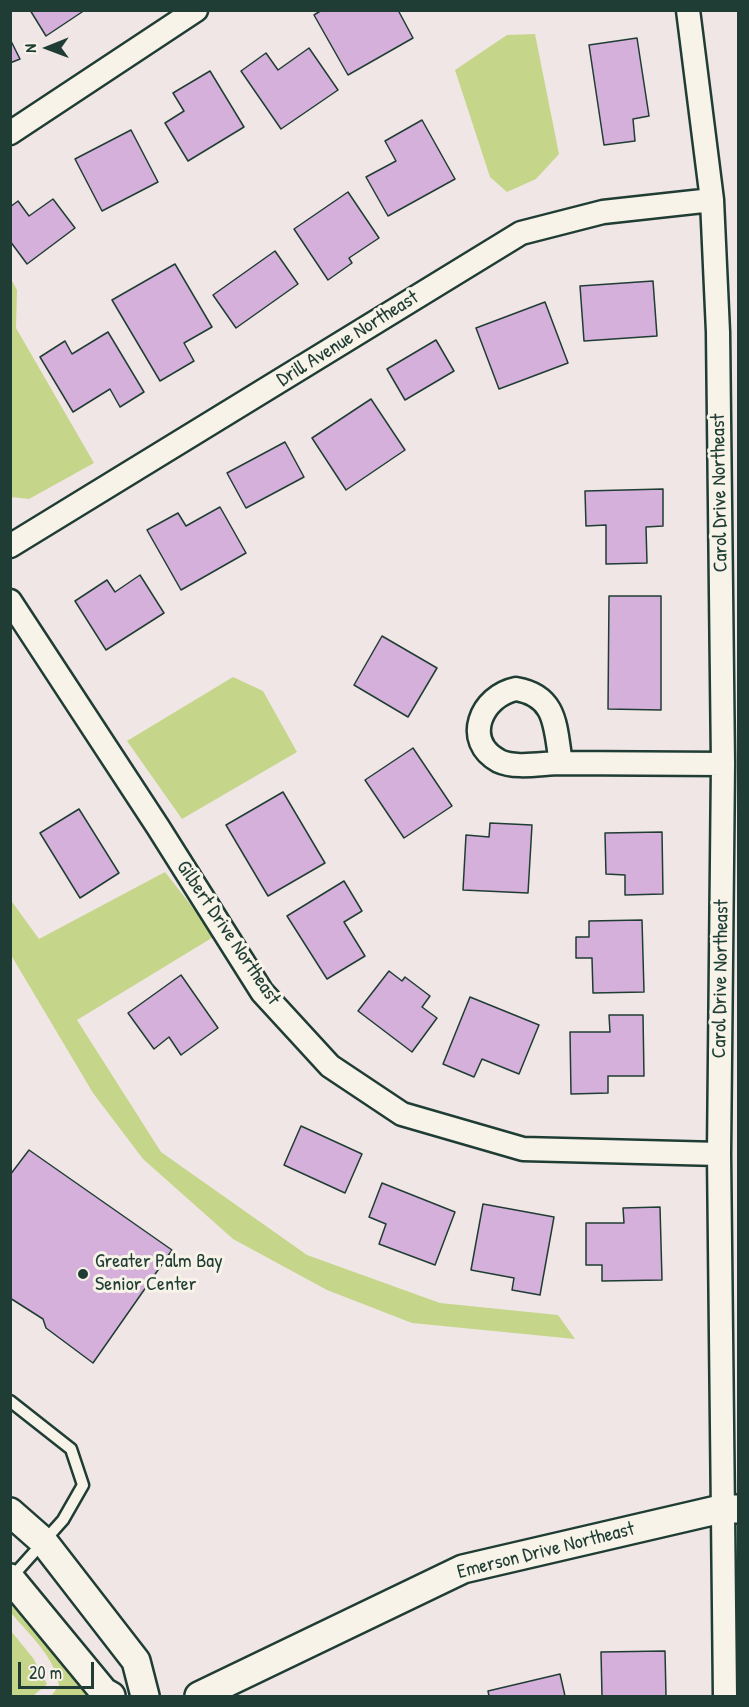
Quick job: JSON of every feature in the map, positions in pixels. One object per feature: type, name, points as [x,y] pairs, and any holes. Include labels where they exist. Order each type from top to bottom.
[{"type":"street","points":[[10,134],[196,10]]},
{"type":"street","name":"Carol Drive Northeast","points":[[688,10],[712,200],[718,332],[723,764],[719,1154],[730,1509],[725,1696]]},
{"type":"street","name":"Drill Avenue Northeast","points":[[10,546],[521,233],[603,212],[712,200]]},
{"type":"street","name":"Gilbert Drive Northeast","points":[[10,601],[158,827],[262,992],[330,1066],[402,1114],[523,1149],[719,1154]]},
{"type":"street","points":[[561,763],[723,764]]},
{"type":"street","name":"Emerson Drive Northeast","points":[[200,1696],[463,1569],[730,1509]]},
{"type":"street","points":[[10,1512],[43,1541],[136,1660],[145,1696]]},
{"type":"street","points":[[10,1578],[104,1692],[111,1696]]},
{"type":"lane","points":[[10,1401],[71,1449],[82,1485],[63,1520],[10,1578]]},
{"type":"green space","points":[[535,34],[559,154],[536,179],[507,192],[490,177],[455,70],[507,35]]},
{"type":"green space","points":[[11,279],[17,290],[16,328],[94,463],[29,499],[11,497]]},
{"type":"green space","points":[[233,677],[263,691],[297,752],[182,819],[127,741]]},
{"type":"green space","points":[[165,872],[215,936],[77,1020],[161,1152],[307,1255],[440,1303],[558,1315],[575,1339],[412,1323],[327,1290],[233,1239],[143,1159],[93,1093],[11,955],[10,899],[39,939]]},
{"type":"green space","points":[[11,1600],[89,1696],[51,1696],[59,1686],[53,1666],[40,1646],[11,1613]]},
{"type":"green space","points":[[11,1631],[33,1658],[47,1684],[33,1696],[11,1696]]},
{"type":"building","points":[[30,10],[85,10],[46,36]]},
{"type":"building","points":[[322,10],[398,10],[413,38],[348,75],[314,15]]},
{"type":"building","points":[[637,38],[649,116],[633,119],[635,141],[604,145],[589,45]]},
{"type":"building","points":[[10,39],[20,59],[10,63]]},
{"type":"building","points":[[309,48],[338,90],[281,129],[241,71],[266,53],[278,70]]},
{"type":"building","points":[[210,71],[244,127],[188,161],[165,123],[184,111],[173,93]]},
{"type":"building","points":[[422,120],[455,179],[388,216],[366,177],[396,161],[385,141]]},
{"type":"building","points":[[131,130],[158,182],[102,211],[75,159]]},
{"type":"building","points":[[348,192],[379,238],[349,258],[352,263],[328,280],[294,229]]},
{"type":"building","points":[[53,199],[75,228],[27,264],[10,241],[10,207],[18,201],[29,216]]},
{"type":"building","points":[[275,251],[298,284],[236,328],[213,295]]},
{"type":"building","points":[[175,264],[212,327],[184,343],[194,361],[160,381],[112,300]]},
{"type":"building","points":[[653,281],[657,336],[584,341],[580,286]]},
{"type":"building","points":[[545,302],[568,363],[499,389],[476,328]]},
{"type":"building","points":[[108,332],[144,392],[120,407],[110,389],[73,412],[40,357],[65,341],[72,354]]},
{"type":"building","points":[[436,340],[454,371],[405,400],[387,369]]},
{"type":"building","points":[[371,399],[405,450],[346,490],[312,438]]},
{"type":"building","points":[[285,442],[304,477],[246,508],[227,473]]},
{"type":"building","points":[[663,489],[663,526],[646,527],[647,563],[606,564],[606,525],[586,526],[585,491]]},
{"type":"building","points":[[220,507],[246,553],[181,590],[147,530],[178,513],[186,526]]},
{"type":"building","points":[[140,575],[164,613],[106,650],[75,601],[107,580],[115,592]]},
{"type":"building","points":[[609,596],[661,596],[661,710],[608,709]]},
{"type":"building","points":[[382,636],[437,668],[408,717],[354,685]]},
{"type":"building","points":[[413,748],[452,806],[404,838],[365,780]]},
{"type":"building","points":[[283,792],[325,863],[268,896],[226,825]]},
{"type":"building","points":[[79,809],[119,873],[80,898],[40,833]]},
{"type":"building","points":[[490,823],[532,825],[528,893],[463,890],[466,835],[489,837]]},
{"type":"building","points":[[662,832],[663,894],[625,895],[625,875],[606,874],[605,833]]},
{"type":"building","points":[[344,881],[362,911],[344,922],[365,956],[327,979],[287,916]]},
{"type":"building","points":[[642,920],[644,992],[593,993],[592,958],[576,958],[576,937],[589,937],[589,921]]},
{"type":"building","points":[[389,971],[402,981],[405,977],[430,996],[422,1007],[437,1018],[412,1052],[358,1011]]},
{"type":"building","points":[[181,975],[218,1028],[181,1055],[169,1037],[154,1049],[128,1013]]},
{"type":"building","points":[[470,997],[539,1025],[519,1074],[482,1059],[474,1077],[443,1064]]},
{"type":"building","points":[[609,1015],[643,1015],[644,1076],[608,1076],[608,1093],[571,1094],[570,1032],[610,1032]]},
{"type":"building","points":[[301,1126],[362,1154],[345,1193],[284,1165]]},
{"type":"building","name":"Greater Palm Bay Senior Center","points":[[29,1150],[172,1250],[93,1363],[46,1328],[43,1319],[10,1298],[10,1175]]},
{"type":"building","points":[[382,1183],[455,1212],[435,1265],[379,1244],[386,1224],[369,1217]]},
{"type":"building","points":[[483,1204],[554,1217],[540,1295],[512,1290],[514,1278],[471,1270]]},
{"type":"building","points":[[660,1207],[662,1280],[602,1281],[602,1265],[586,1265],[586,1223],[624,1223],[623,1208]]},
{"type":"building","points":[[665,1651],[666,1696],[602,1696],[601,1652]]},
{"type":"building","points":[[560,1674],[565,1696],[489,1696],[488,1691]]},
{"type":"place","name":"Greater Palm Bay Senior Center","points":[[83,1274]]}]
